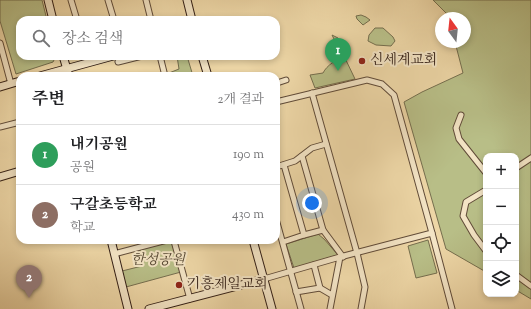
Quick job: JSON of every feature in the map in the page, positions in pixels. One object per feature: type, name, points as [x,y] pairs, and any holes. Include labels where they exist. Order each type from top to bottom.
[{"type":"street","points":[[48,0],[52,16]]},
{"type":"street","points":[[71,0],[76,16]]},
{"type":"street","points":[[108,0],[113,16]]},
{"type":"street","points":[[146,0],[150,16]]},
{"type":"street","points":[[187,0],[191,16]]},
{"type":"street","points":[[0,43],[11,84]]},
{"type":"street","points":[[64,60],[68,72],[102,60]]},
{"type":"street","points":[[118,62],[126,60]]},
{"type":"street","points":[[161,60],[164,72]]},
{"type":"street","points":[[203,60],[207,72]]},
{"type":"street","points":[[280,82],[286,80]]},
{"type":"street","points":[[280,101],[367,80],[382,84],[394,95],[452,309]]},
{"type":"street","points":[[0,87],[16,82]]},
{"type":"street","points":[[312,93],[357,253],[365,287],[361,309]]},
{"type":"street","points":[[461,115],[456,128],[459,139],[483,169]]},
{"type":"street","points":[[0,127],[16,123]]},
{"type":"street","points":[[280,166],[295,161],[312,148],[326,144]]},
{"type":"street","points":[[302,156],[323,230],[341,257],[330,309]]},
{"type":"street","points":[[519,166],[531,158]]},
{"type":"street","points":[[284,165],[304,235]]},
{"type":"street","points":[[0,177],[16,172]]},
{"type":"street","points":[[483,192],[466,202],[463,216],[483,247]]},
{"type":"street","points":[[283,242],[323,230]]},
{"type":"street","points":[[280,232],[301,309]]},
{"type":"street","points":[[149,309],[432,233]]},
{"type":"street","points":[[112,244],[128,309]]},
{"type":"street","points":[[114,254],[152,244]]},
{"type":"street","points":[[175,244],[190,298]]},
{"type":"street","points":[[254,244],[272,309]]},
{"type":"street","points":[[314,265],[320,288]]},
{"type":"street","points":[[519,277],[531,286]]},
{"type":"street","points":[[296,292],[320,288],[332,295]]},
{"type":"green space","points":[[0,0],[42,0],[46,16],[16,16],[16,60],[54,60],[53,62],[22,72],[16,72],[16,74],[0,21]]},
{"type":"green space","points":[[433,0],[531,0],[531,299],[519,292],[519,153],[483,153],[483,270],[446,249],[404,102],[463,73],[457,48],[471,48],[471,12],[445,12]]},
{"type":"green space","points":[[361,15],[370,20],[363,25],[356,16]]},
{"type":"green space","points":[[375,28],[383,28],[393,37],[395,41],[391,46],[376,45],[368,41],[369,35]]},
{"type":"green space","points":[[332,35],[344,44],[341,46],[337,45]]},
{"type":"green space","points":[[344,56],[355,79],[315,88],[310,75],[323,73],[329,65]]},
{"type":"green space","points":[[178,60],[188,60],[192,72],[172,72],[179,69]]},
{"type":"green space","points":[[318,234],[338,255],[294,268],[286,244]]},
{"type":"green space","points":[[428,240],[437,273],[416,278],[408,246]]},
{"type":"green space","name":"한성공원","points":[[157,244],[174,244],[181,272],[126,287],[122,271],[142,266],[138,249]]},
{"type":"place","name":"신세계교회","points":[[362,61]]},
{"type":"place","name":"내기공원","points":[[338,71]]},
{"type":"place","name":"기흥제일교회","points":[[179,285]]},
{"type":"place","name":"구갈초등학교","points":[[29,298]]}]
